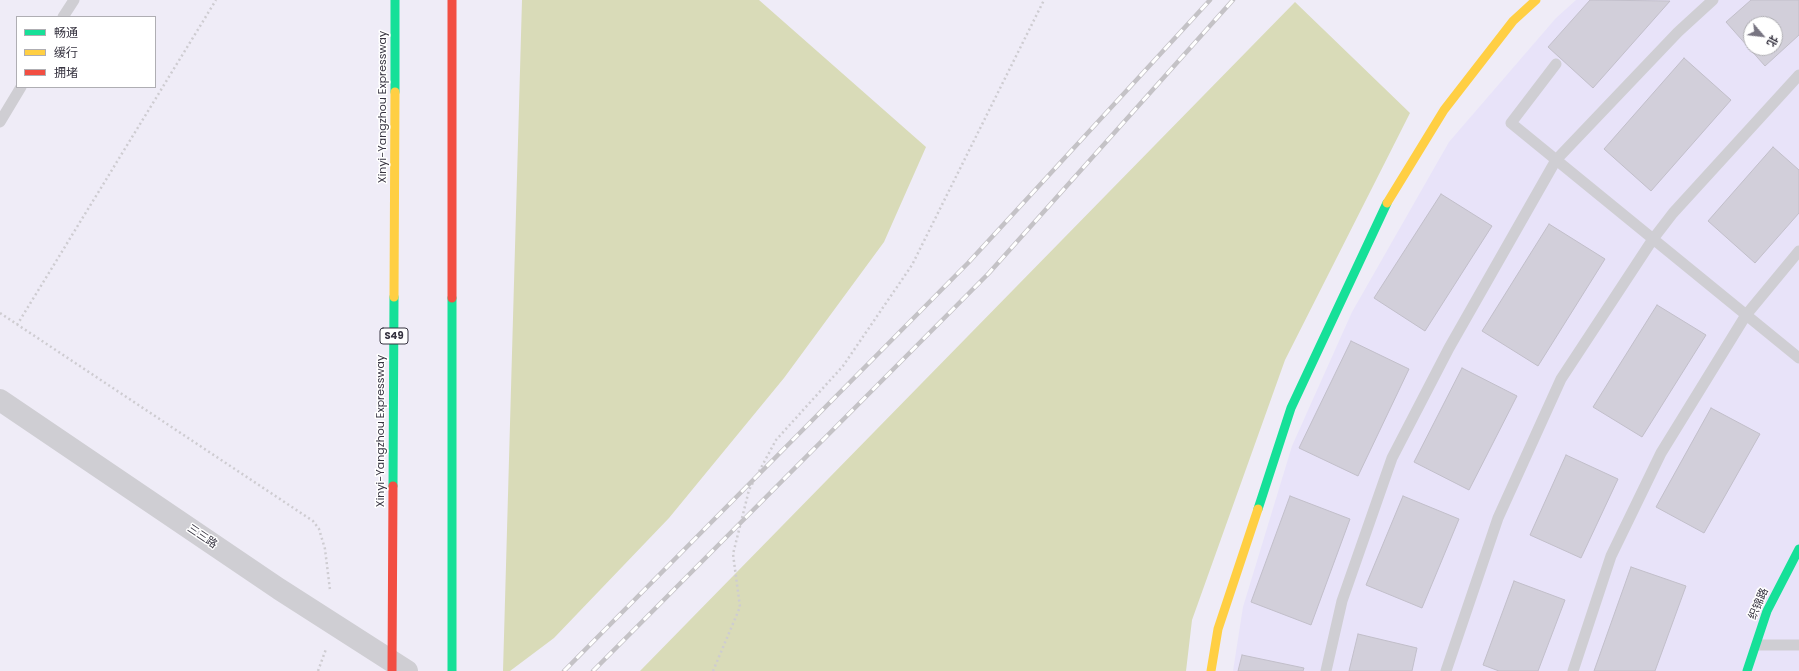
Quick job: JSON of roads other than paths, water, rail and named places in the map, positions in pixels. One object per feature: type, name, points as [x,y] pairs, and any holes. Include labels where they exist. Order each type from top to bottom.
[{"type":"main road","name":"Xinyi-Yangzhou Expressway","points":[[392,671],[395,0]]},
{"type":"main road","points":[[452,0],[452,671]]},
{"type":"main road","points":[[1211,671],[1218,630],[1291,408],[1389,198],[1444,110],[1512,21],[1536,0]]},
{"type":"main road","name":"织锦路","points":[[1747,671],[1757,645],[1767,611],[1799,549]]},
{"type":"street","name":"三三路","points":[[0,400],[279,589],[407,671]]},
{"type":"lane","points":[[64,16],[74,0]]},
{"type":"lane","points":[[1326,671],[1342,601],[1392,458],[1449,348],[1556,160],[1678,32],[1713,0]]},
{"type":"lane","points":[[1556,64],[1511,123],[1799,358]]},
{"type":"lane","points":[[1446,671],[1498,518],[1561,379],[1653,239],[1673,214],[1799,75]]},
{"type":"lane","points":[[0,122],[20,88]]},
{"type":"lane","points":[[1573,671],[1611,556],[1661,453],[1746,315],[1799,251]]},
{"type":"lane","points":[[1757,645],[1799,645]]},
{"type":"railway","points":[[564,671],[968,263],[1210,0]]},
{"type":"railway","points":[[593,671],[989,273],[1233,0]]}]
